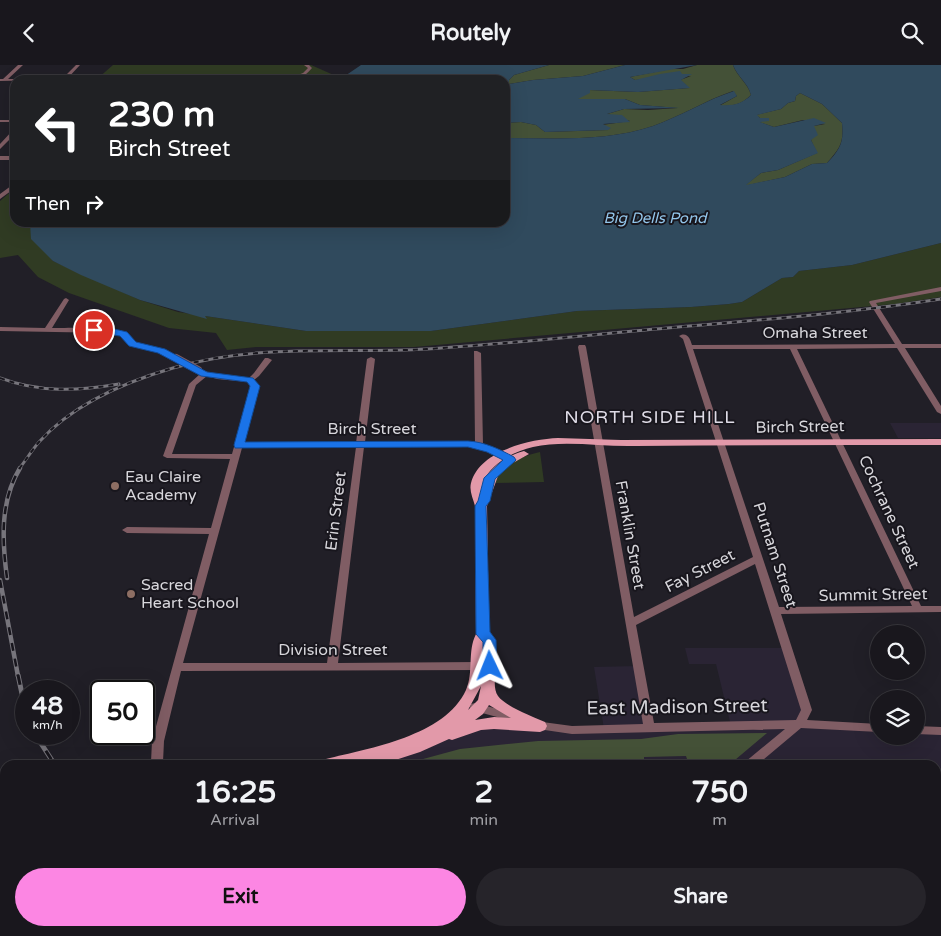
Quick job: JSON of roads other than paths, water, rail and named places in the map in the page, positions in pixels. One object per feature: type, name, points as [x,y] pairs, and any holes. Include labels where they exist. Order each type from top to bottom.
[{"type":"main road","name":"Birch Street","points":[[506,457],[543,449],[600,443],[941,442]]},
{"type":"main road","points":[[506,457],[490,478],[481,506],[483,634],[478,640],[488,682],[489,695],[496,704],[540,726]]},
{"type":"main road","points":[[473,706],[472,693],[484,666]]},
{"type":"main road","points":[[434,741],[456,727],[473,706],[488,682]]},
{"type":"main road","points":[[344,760],[409,742],[427,735],[473,706]]},
{"type":"main road","points":[[377,760],[412,750],[482,724],[540,726]]},
{"type":"street","points":[[0,84],[2,80],[21,65]]},
{"type":"street","points":[[69,75],[78,65]]},
{"type":"street","points":[[302,75],[310,69],[306,65]]},
{"type":"street","points":[[0,147],[10,136]]},
{"type":"street","points":[[0,197],[10,189]]},
{"type":"street","points":[[941,289],[872,302],[941,412]]},
{"type":"street","points":[[48,330],[66,300]]},
{"type":"street","points":[[0,329],[110,331],[124,334],[132,344],[162,351],[202,372],[250,380],[259,375],[264,363],[268,360]]},
{"type":"street","name":"Putnam Street","points":[[683,336],[686,338],[807,710],[799,724]]},
{"type":"street","name":"Omaha Street","points":[[688,347],[941,346]]},
{"type":"street","name":"Franklin Street","points":[[582,347],[650,729]]},
{"type":"street","name":"Cochrane Street","points":[[793,347],[918,609]]},
{"type":"street","points":[[477,353],[479,445]]},
{"type":"street","name":"Erin Street","points":[[332,667],[371,359]]},
{"type":"street","points":[[202,372],[193,383],[167,456],[236,457]]},
{"type":"street","points":[[157,760],[158,741],[177,667],[255,386],[250,380]]},
{"type":"street","name":"Birch Street","points":[[239,445],[479,445],[506,457]]},
{"type":"street","points":[[127,530],[214,531]]},
{"type":"street","name":"Fay Street","points":[[630,624],[757,559]]},
{"type":"street","name":"Summit Street","points":[[774,611],[941,609]]},
{"type":"street","name":"Division Street","points":[[177,667],[484,666]]},
{"type":"street","name":"East Madison Street","points":[[473,706],[540,726],[572,730],[799,724],[870,728]]},
{"type":"street","points":[[755,760],[799,724]]},
{"type":"street","points":[[925,730],[941,731]]},
{"type":"water","points":[[361,65],[549,65],[514,75],[510,79],[510,75],[346,75]]},
{"type":"water","points":[[625,65],[697,65],[630,77],[635,80],[680,71],[682,74],[692,74],[681,80],[690,88],[638,92],[590,90],[590,93],[578,99],[625,99],[640,105],[680,108],[624,109],[607,114],[622,115],[630,122],[603,124],[611,128],[608,130],[545,132],[536,125],[521,122],[510,123],[510,84],[583,76]]},
{"type":"water","name":"Big Dells Pond","points":[[733,65],[941,65],[941,243],[852,265],[799,271],[793,277],[782,278],[742,302],[729,304],[577,311],[431,331],[306,331],[205,316],[207,319],[140,300],[53,261],[31,239],[30,227],[510,227],[510,138],[580,138],[617,135],[653,126],[734,91],[737,96],[720,105],[737,104],[751,95]],"holes":[[[800,93],[822,104],[842,123],[842,141],[835,154],[827,163],[812,164],[785,177],[746,185],[761,173],[778,170],[818,153],[811,140],[818,135],[814,126],[826,123],[814,118],[774,127],[760,122],[769,121],[769,118],[760,118],[757,115],[781,109],[788,103],[795,101],[796,96]]]},
{"type":"railway","points":[[19,469],[36,445],[53,428],[84,406],[137,380],[204,360],[267,352],[427,349],[487,345],[804,316],[941,299]]},
{"type":"railway","points":[[0,378],[29,386],[59,389],[119,384]]},
{"type":"railway","points":[[7,578],[4,521],[9,494],[20,468]]},
{"type":"railway","points":[[0,580],[18,676]]},
{"type":"railway","points":[[18,675],[19,680]]},
{"type":"railway","points":[[42,745],[52,760]]},
{"type":"place","name":"Eau Claire Academy","points":[[115,486]]},
{"type":"place","name":"Sacred Heart School","points":[[131,594]]},
{"type":"district","name":"NORTH SIDE HILL","points":[[650,417]]}]
